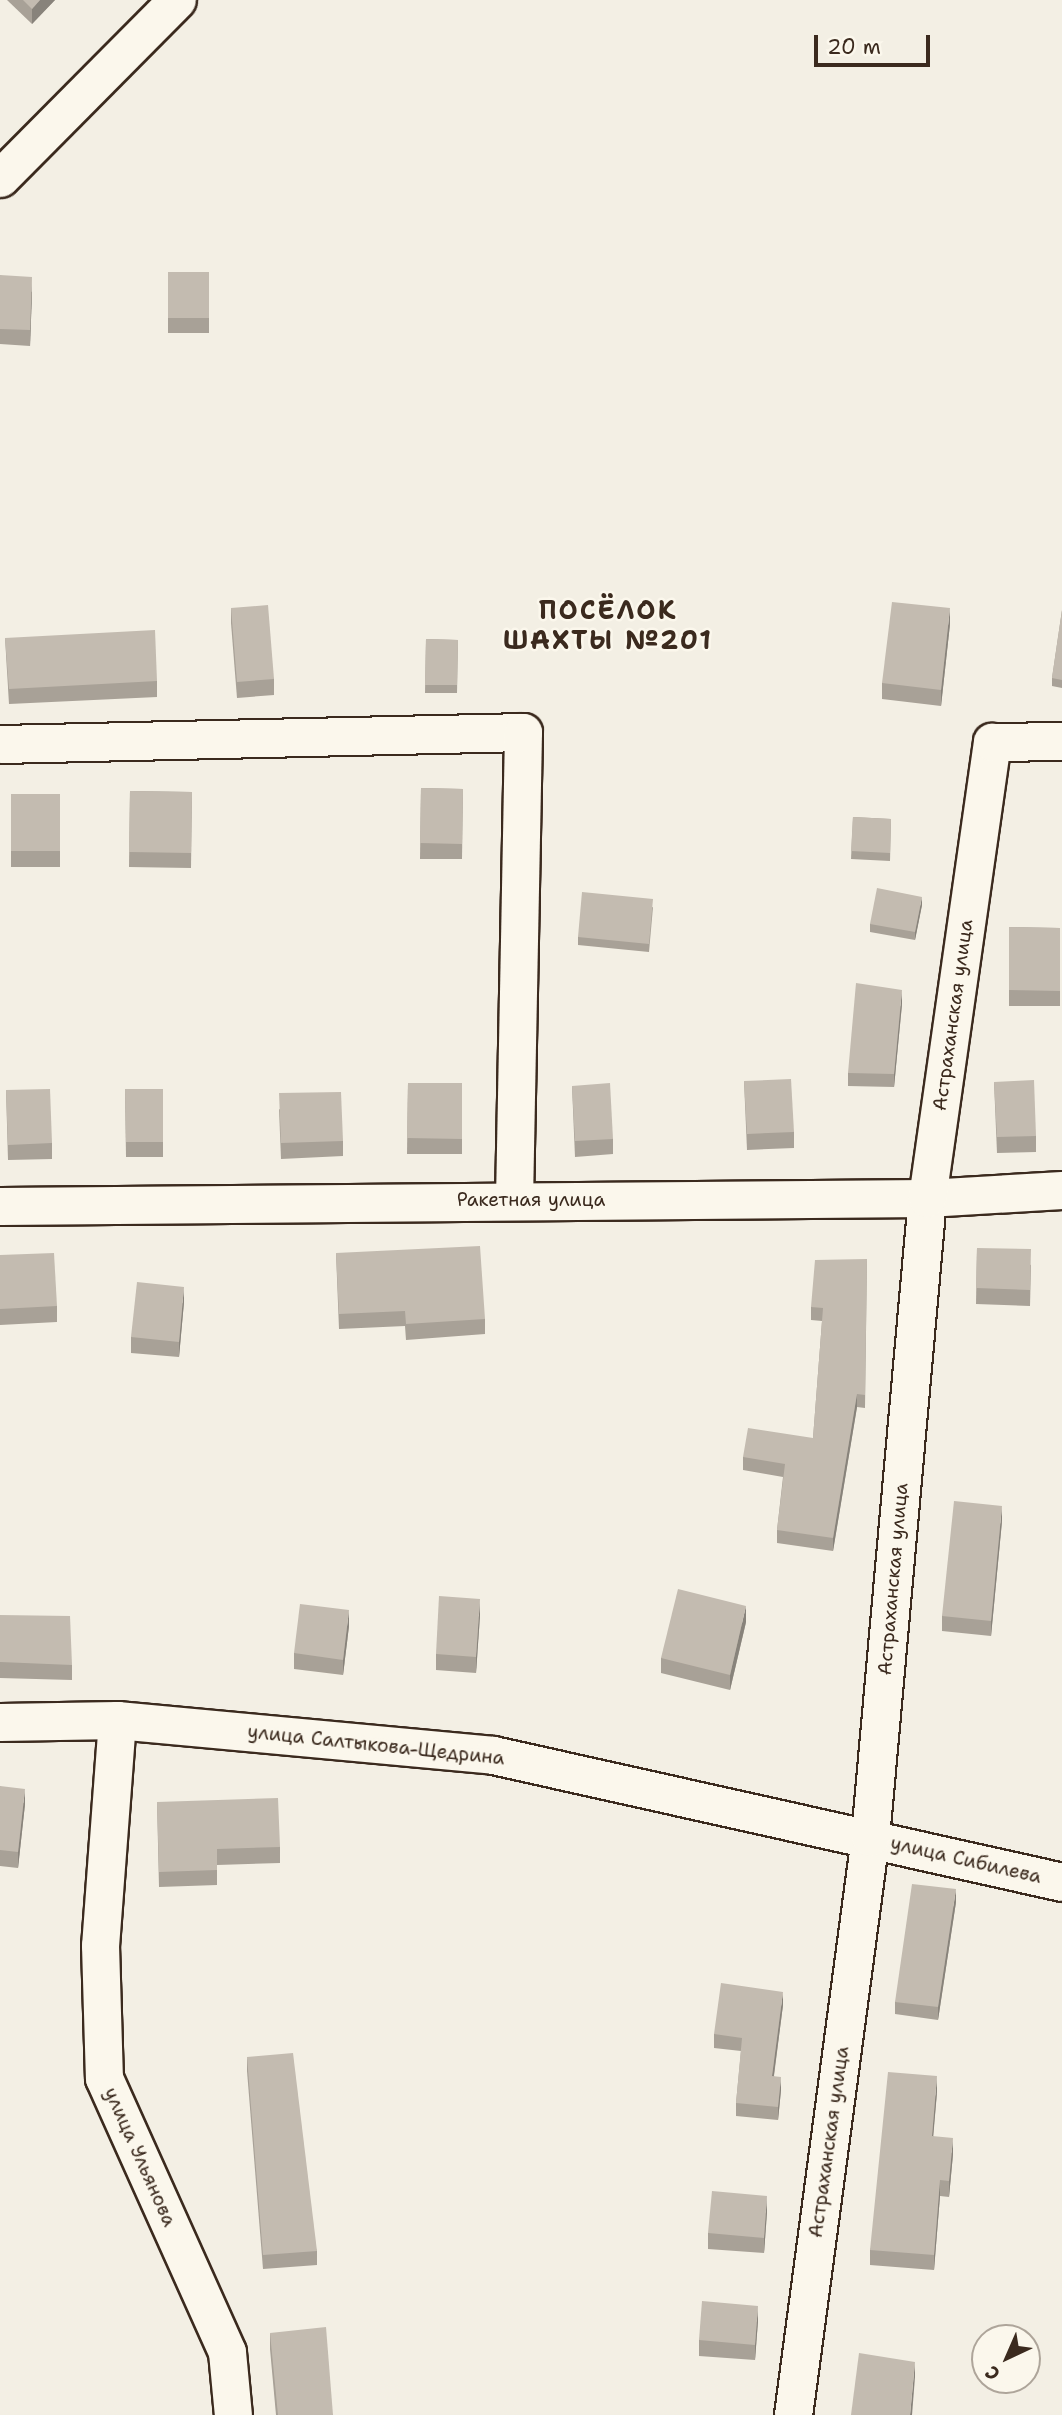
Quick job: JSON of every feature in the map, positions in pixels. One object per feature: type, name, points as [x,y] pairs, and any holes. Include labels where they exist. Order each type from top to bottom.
[{"type":"street","points":[[0,178],[177,0]]},
{"type":"street","points":[[0,744],[523,732],[514,1200]]},
{"type":"street","name":"Астраханская улица","points":[[793,2415],[870,1837],[927,1198],[992,742],[1062,741]]},
{"type":"street","name":"Ракетная улица","points":[[0,1206],[927,1198],[1062,1190]]},
{"type":"street","name":"улица Салтыкова-Щедрина","points":[[0,1722],[117,1720],[492,1755],[870,1837]]},
{"type":"street","name":"улица Ульянова","points":[[117,1720],[100,1945],[104,2078],[227,2352],[233,2415]]},
{"type":"street","name":"улица Сибилева","points":[[870,1837],[1062,1882]]},
{"type":"building","points":[[23,0],[40,0],[32,9]]},
{"type":"building","points":[[168,272],[209,272],[209,318],[168,318]]},
{"type":"building","points":[[0,275],[32,277],[30,330],[0,329]]},
{"type":"building","points":[[892,602],[950,608],[941,690],[882,683]]},
{"type":"building","points":[[268,605],[274,679],[237,682],[231,608]]},
{"type":"building","points":[[1062,610],[1062,680],[1052,678]]},
{"type":"building","points":[[155,630],[157,681],[9,689],[5,638]]},
{"type":"building","points":[[426,639],[458,640],[457,685],[425,685]]},
{"type":"building","points":[[421,788],[463,789],[462,844],[420,843]]},
{"type":"building","points":[[130,791],[192,792],[191,853],[129,852]]},
{"type":"building","points":[[11,794],[60,794],[60,851],[11,851]]},
{"type":"building","points":[[853,817],[891,819],[890,853],[851,851]]},
{"type":"building","points":[[877,888],[922,897],[915,932],[870,924]]},
{"type":"building","points":[[582,892],[653,899],[649,944],[578,937]]},
{"type":"building","points":[[1009,927],[1060,928],[1060,991],[1009,990]]},
{"type":"building","points":[[856,983],[902,990],[894,1074],[848,1073]]},
{"type":"building","points":[[791,1079],[794,1132],[747,1134],[744,1081]]},
{"type":"building","points":[[1034,1080],[1036,1136],[997,1137],[994,1082]]},
{"type":"building","points":[[408,1083],[462,1083],[462,1139],[407,1138]]},
{"type":"building","points":[[610,1083],[613,1139],[575,1141],[572,1086]]},
{"type":"building","points":[[50,1089],[52,1143],[8,1145],[6,1090]]},
{"type":"building","points":[[125,1089],[163,1089],[163,1142],[126,1142]]},
{"type":"building","points":[[341,1092],[343,1141],[281,1143],[279,1093]]},
{"type":"building","points":[[480,1246],[485,1319],[406,1324],[405,1311],[339,1314],[336,1253]]},
{"type":"building","points":[[977,1248],[1031,1249],[1030,1290],[976,1288]]},
{"type":"building","points":[[54,1253],[57,1306],[0,1309],[0,1255]]},
{"type":"building","points":[[867,1259],[865,1395],[857,1394],[833,1538],[777,1530],[785,1464],[743,1457],[748,1428],[813,1438],[823,1308],[811,1307],[815,1260]]},
{"type":"building","points":[[137,1282],[184,1287],[179,1342],[131,1337]]},
{"type":"building","points":[[954,1501],[1002,1506],[991,1621],[942,1616]]},
{"type":"building","points":[[678,1589],[746,1606],[730,1675],[661,1658]]},
{"type":"building","points":[[439,1596],[480,1599],[476,1657],[436,1654]]},
{"type":"building","points":[[300,1604],[349,1610],[343,1660],[294,1653]]},
{"type":"building","points":[[0,1615],[70,1616],[72,1665],[0,1662]]},
{"type":"building","points":[[0,1786],[25,1789],[18,1852],[0,1850]]},
{"type":"building","points":[[278,1798],[280,1847],[217,1849],[217,1870],[159,1872],[157,1802]]},
{"type":"building","points":[[912,1884],[956,1889],[938,2007],[895,2002]]},
{"type":"building","points":[[721,1983],[783,1992],[772,2076],[781,2077],[778,2107],[736,2103],[742,2038],[714,2034]]},
{"type":"building","points":[[293,2053],[317,2251],[263,2255],[247,2057]]},
{"type":"building","points":[[888,2072],[937,2076],[932,2136],[953,2138],[949,2181],[940,2180],[934,2255],[870,2250]]},
{"type":"building","points":[[712,2191],[767,2196],[764,2238],[708,2233]]},
{"type":"building","points":[[702,2301],[758,2306],[755,2345],[699,2340]]},
{"type":"building","points":[[326,2327],[333,2415],[278,2415],[270,2333]]},
{"type":"building","points":[[859,2353],[915,2362],[910,2415],[851,2415]]},
{"type":"district","name":"ПОСЁЛОК ШАХТЫ №201","points":[[608,625]]}]
